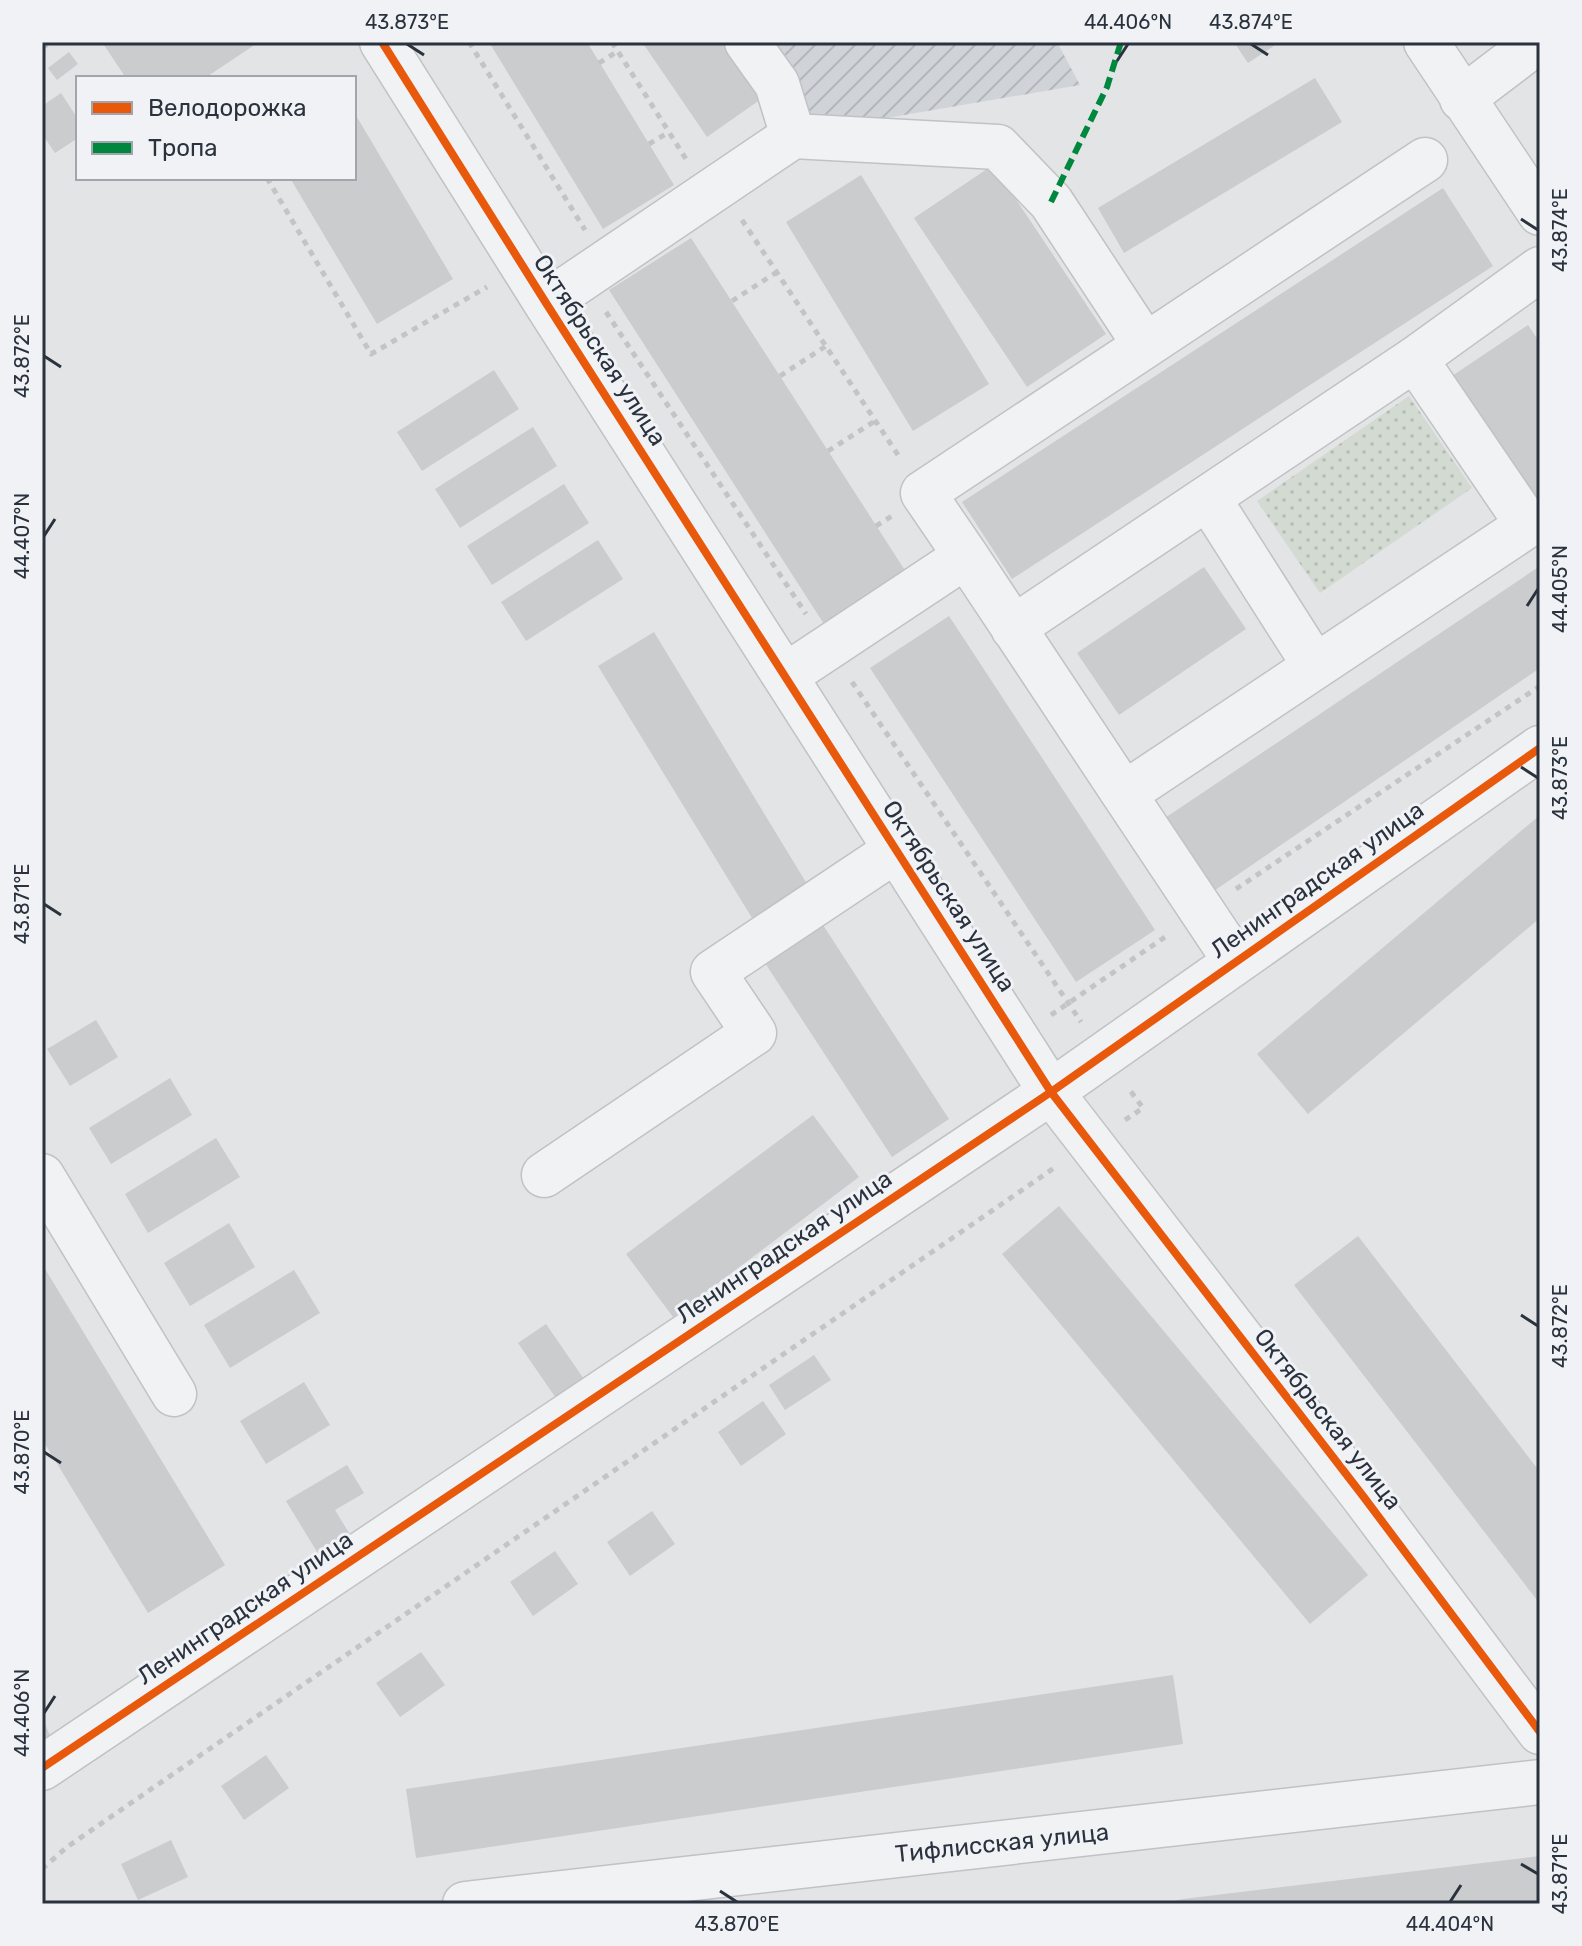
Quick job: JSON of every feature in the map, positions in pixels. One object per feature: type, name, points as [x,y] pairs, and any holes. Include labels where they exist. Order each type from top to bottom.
[{"type":"street","name":"Октябрьская улица","points":[[382,42],[1051,1092],[1363,1496],[1540,1732]]},
{"type":"street","points":[[747,42],[777,84],[793,136]]},
{"type":"street","points":[[1426,42],[1540,213]]},
{"type":"street","points":[[1462,99],[1537,42]]},
{"type":"street","points":[[546,303],[793,136],[998,147],[1051,202],[1145,345]]},
{"type":"street","points":[[1236,962],[923,493],[1425,160]]},
{"type":"street","points":[[1013,628],[1415,359],[1540,269]]},
{"type":"street","points":[[1124,794],[1528,525],[1415,359]]},
{"type":"street","points":[[1208,498],[1315,666]]},
{"type":"street","points":[[785,676],[966,556]]},
{"type":"street","name":"Ленинградская улица","points":[[42,1768],[1051,1092],[1540,748]]},
{"type":"street","points":[[544,1175],[754,1033],[713,972],[896,850]]},
{"type":"street","points":[[42,1176],[174,1394]]},
{"type":"street","name":"Тифлисская улица","points":[[465,1904],[1540,1782]]},
{"type":"path","points":[[42,48],[51,42]]},
{"type":"path","points":[[469,42],[604,262]]},
{"type":"path","points":[[612,42],[669,132],[777,272],[923,493]]},
{"type":"path","points":[[599,63],[618,51]]},
{"type":"path","points":[[649,144],[669,132]]},
{"type":"path","points":[[268,180],[371,354],[523,267]]},
{"type":"path","points":[[732,301],[777,272]]},
{"type":"path","points":[[780,376],[826,346]]},
{"type":"path","points":[[828,451],[875,421]]},
{"type":"path","points":[[1017,1038],[1540,686]]},
{"type":"path","points":[[42,1869],[67,1847],[1143,1108]]},
{"type":"shaded area","points":[[771,42],[1057,42],[1080,85],[811,131]]},
{"type":"shaded area","points":[[1409,396],[1472,488],[1320,593],[1257,501]]},
{"type":"building","points":[[102,42],[259,42],[208,76],[125,76]]},
{"type":"building","points":[[489,42],[587,42],[674,185],[603,229]]},
{"type":"building","points":[[642,42],[731,42],[767,95],[707,137]]},
{"type":"building","points":[[1234,42],[1280,42],[1248,63]]},
{"type":"building","points":[[69,52],[78,64],[57,80],[48,68]]},
{"type":"building","points":[[1315,78],[1342,122],[1124,253],[1098,208]]},
{"type":"building","points":[[61,93],[76,116],[76,139],[55,153],[42,134],[42,106]]},
{"type":"building","points":[[356,115],[453,279],[377,324],[291,180],[356,180]]},
{"type":"building","points":[[993,165],[1106,334],[1027,387],[914,218]]},
{"type":"building","points":[[861,175],[989,384],[913,431],[786,222]]},
{"type":"building","points":[[1443,188],[1493,266],[1012,579],[962,502]]},
{"type":"building","points":[[691,238],[906,572],[824,624],[609,290]]},
{"type":"building","points":[[1528,325],[1540,343],[1540,509],[1452,376]]},
{"type":"building","points":[[494,370],[519,409],[422,471],[397,432]]},
{"type":"building","points":[[533,427],[557,466],[460,528],[435,489]]},
{"type":"building","points":[[564,484],[589,523],[492,585],[467,546]]},
{"type":"building","points":[[598,540],[623,579],[526,641],[501,602]]},
{"type":"building","points":[[1540,566],[1540,668],[1205,897],[1156,824]]},
{"type":"building","points":[[1204,567],[1246,629],[1119,715],[1077,653]]},
{"type":"building","points":[[949,616],[1155,930],[1076,982],[870,668]]},
{"type":"building","points":[[654,632],[807,884],[752,918],[598,666]]},
{"type":"building","points":[[1540,815],[1540,918],[1308,1114],[1257,1054]]},
{"type":"building","points":[[823,925],[949,1119],[892,1157],[765,963]]},
{"type":"building","points":[[96,1020],[118,1057],[70,1086],[47,1049]]},
{"type":"building","points":[[170,1078],[192,1115],[111,1164],[89,1128]]},
{"type":"building","points":[[813,1115],[859,1177],[673,1317],[626,1254]]},
{"type":"building","points":[[216,1138],[240,1177],[148,1233],[125,1194]]},
{"type":"building","points":[[1059,1206],[1368,1575],[1310,1624],[1002,1254]]},
{"type":"building","points":[[229,1223],[255,1267],[190,1306],[164,1263]]},
{"type":"building","points":[[1358,1236],[1540,1472],[1540,1604],[1294,1285]]},
{"type":"building","points":[[42,1264],[225,1565],[148,1613],[42,1439]]},
{"type":"building","points":[[294,1270],[320,1313],[230,1368],[204,1325]]},
{"type":"building","points":[[546,1324],[588,1385],[560,1404],[518,1343]]},
{"type":"building","points":[[814,1355],[831,1380],[785,1410],[769,1385]]},
{"type":"building","points":[[304,1382],[330,1425],[266,1464],[240,1421]]},
{"type":"building","points":[[763,1401],[786,1434],[741,1466],[718,1432]]},
{"type":"building","points":[[347,1465],[364,1493],[335,1510],[354,1541],[322,1560],[286,1501]]},
{"type":"building","points":[[652,1511],[675,1544],[630,1576],[607,1542]]},
{"type":"building","points":[[555,1551],[578,1584],[533,1616],[510,1582]]},
{"type":"building","points":[[421,1652],[445,1685],[400,1717],[376,1683]]},
{"type":"building","points":[[1173,1675],[1183,1744],[416,1858],[406,1789]]},
{"type":"building","points":[[42,1717],[52,1740],[42,1744]]},
{"type":"building","points":[[266,1755],[289,1788],[244,1820],[221,1786]]},
{"type":"building","points":[[171,1840],[188,1877],[138,1900],[121,1864]]},
{"type":"building","points":[[1540,1856],[1540,1904],[1160,1904],[1183,1899]]},
{"type":"marked path","points":[[1051,202],[1107,87],[1121,42]]},
{"type":"cycle path","points":[[382,42],[1051,1092],[1363,1496],[1540,1732]]},
{"type":"cycle path","points":[[42,1768],[1051,1092],[1540,748]]}]
